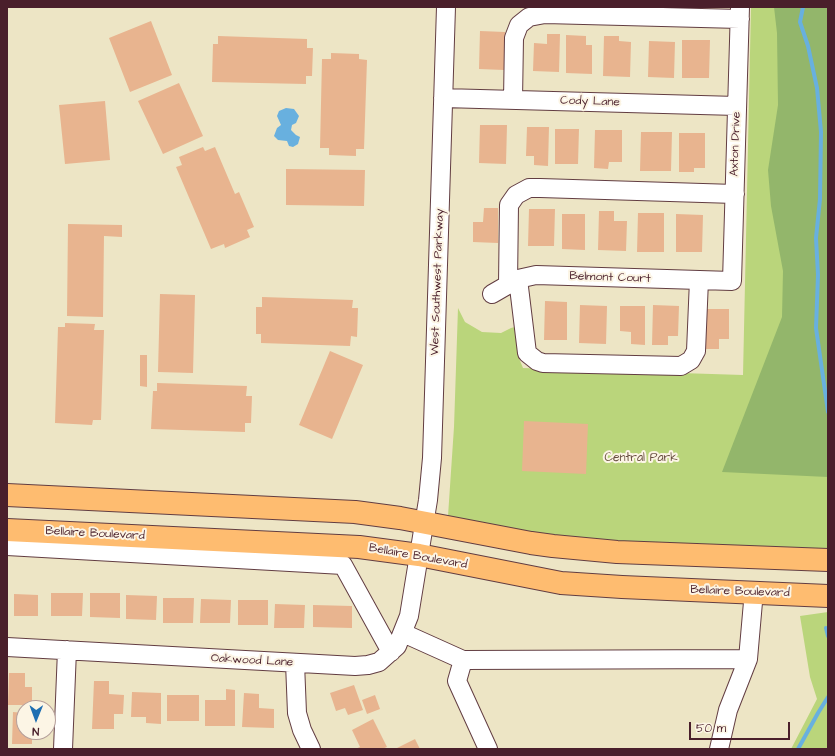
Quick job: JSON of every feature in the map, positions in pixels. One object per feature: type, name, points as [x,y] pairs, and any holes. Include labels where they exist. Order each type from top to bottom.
[{"type":"main road","points":[[7,495],[324,510],[377,515],[424,522],[531,543],[574,548],[623,552],[828,560]]},
{"type":"main road","name":"Bellaire Boulevard","points":[[7,530],[359,546],[418,555],[561,583],[616,587],[828,596]]},
{"type":"street","name":"West Southwest Parkway","points":[[418,555],[428,500],[432,458],[446,7]]},
{"type":"street","points":[[513,100],[514,38],[519,25],[529,16],[545,14],[740,13]]},
{"type":"street","name":"Axton Drive","points":[[732,282],[740,13]]},
{"type":"street","name":"Cody Lane","points":[[443,98],[737,106]]},
{"type":"street","points":[[699,280],[696,351],[691,360],[682,366],[543,363],[537,361],[527,353],[513,282],[510,205],[516,195],[529,188],[735,194]]},
{"type":"street","name":"Belmont Court","points":[[492,294],[513,282],[536,275],[732,282]]},
{"type":"street","points":[[7,546],[343,565],[391,652]]},
{"type":"street","name":"Oakwood Lane","points":[[7,647],[355,666],[368,665],[379,662],[391,652],[397,646],[403,633],[409,616],[418,555]]},
{"type":"street","points":[[719,749],[728,710],[748,659],[753,602]]},
{"type":"street","points":[[403,633],[463,660],[748,659]]},
{"type":"street","points":[[63,749],[67,650]]},
{"type":"street","points":[[463,660],[457,681],[488,749]]},
{"type":"street","points":[[295,663],[297,713],[302,730],[311,749]]},
{"type":"green space","name":"Central Park","points":[[751,7],[828,7],[828,550],[582,541],[448,516],[454,427],[458,308],[465,322],[482,332],[501,333],[519,326],[518,356],[523,368],[743,375]]},
{"type":"green space","points":[[774,7],[828,7],[828,477],[722,472],[782,317],[783,271],[771,206],[768,170],[778,105],[777,33]]},
{"type":"green space","points":[[828,612],[828,749],[791,749],[817,699],[810,677],[800,616]]},
{"type":"water","points":[[286,108],[294,109],[299,116],[296,123],[292,125],[291,130],[300,137],[298,144],[293,147],[289,146],[287,141],[278,140],[274,136],[277,128],[281,125],[277,116],[279,111]]},
{"type":"building","points":[[151,21],[172,75],[130,92],[109,38]]},
{"type":"building","points":[[480,31],[505,32],[504,70],[479,69]]},
{"type":"building","points":[[547,34],[560,34],[559,72],[533,71],[534,43],[547,44]]},
{"type":"building","points":[[566,35],[586,36],[586,45],[592,45],[592,74],[566,73]]},
{"type":"building","points":[[218,36],[307,39],[307,48],[313,48],[312,76],[306,76],[306,84],[212,82],[213,44],[218,44]]},
{"type":"building","points":[[604,36],[619,36],[619,41],[631,42],[630,77],[603,76]]},
{"type":"building","points":[[682,40],[710,40],[709,78],[682,78]]},
{"type":"building","points":[[649,41],[675,42],[674,78],[648,77]]},
{"type":"building","points":[[331,53],[359,54],[359,59],[367,60],[364,149],[356,149],[356,156],[329,155],[329,148],[320,148],[322,59],[331,59]]},
{"type":"building","points":[[179,83],[203,136],[163,154],[138,101]]},
{"type":"building","points":[[105,101],[110,160],[65,164],[59,105]]},
{"type":"building","points":[[480,125],[507,125],[506,164],[479,163]]},
{"type":"building","points":[[527,127],[549,127],[548,166],[534,165],[534,156],[526,156]]},
{"type":"building","points":[[555,129],[579,129],[578,164],[555,164]]},
{"type":"building","points":[[595,130],[622,130],[622,162],[609,162],[608,169],[594,168]]},
{"type":"building","points":[[641,132],[672,132],[671,171],[640,171]]},
{"type":"building","points":[[679,133],[705,133],[705,168],[694,168],[694,172],[679,172]]},
{"type":"building","points":[[203,147],[205,151],[215,147],[235,194],[239,192],[254,227],[247,230],[250,237],[225,248],[224,244],[211,249],[176,167],[182,165],[179,157]]},
{"type":"building","points":[[286,169],[365,170],[364,206],[286,205]]},
{"type":"building","points":[[484,208],[498,208],[498,243],[473,242],[473,222],[483,222]]},
{"type":"building","points":[[529,209],[555,209],[554,246],[528,246]]},
{"type":"building","points":[[599,211],[614,211],[614,221],[627,221],[626,251],[598,250]]},
{"type":"building","points":[[638,213],[664,213],[664,252],[637,252]]},
{"type":"building","points":[[562,214],[585,214],[585,250],[562,249]]},
{"type":"building","points":[[676,214],[703,215],[702,252],[676,252]]},
{"type":"building","points":[[68,224],[122,225],[122,237],[104,236],[103,317],[67,316]]},
{"type":"building","points":[[160,294],[195,295],[193,373],[158,372]]},
{"type":"building","points":[[262,297],[353,300],[352,308],[358,308],[357,337],[351,336],[350,346],[261,343],[261,334],[256,334],[256,307],[262,307]]},
{"type":"building","points":[[545,301],[567,302],[567,340],[544,340]]},
{"type":"building","points":[[580,305],[607,306],[606,344],[579,343]]},
{"type":"building","points":[[653,305],[679,306],[678,336],[668,336],[668,345],[652,345]]},
{"type":"building","points":[[620,306],[645,306],[645,345],[631,344],[631,332],[620,331]]},
{"type":"building","points":[[705,309],[729,309],[729,339],[719,339],[719,349],[705,349]]},
{"type":"building","points":[[65,323],[95,324],[94,330],[104,330],[101,420],[93,420],[92,425],[55,423],[58,327],[65,327]]},
{"type":"building","points":[[330,351],[363,365],[332,439],[299,425]]},
{"type":"building","points":[[140,355],[147,355],[147,387],[140,386]]},
{"type":"building","points":[[157,383],[247,386],[246,396],[252,396],[251,423],[245,423],[245,432],[151,429],[153,391],[157,391]]},
{"type":"building","points":[[524,421],[588,424],[586,474],[522,471]]},
{"type":"building","points":[[51,593],[83,593],[82,616],[51,616]]},
{"type":"building","points":[[90,593],[120,593],[120,618],[90,617]]},
{"type":"building","points":[[14,594],[38,595],[38,616],[14,616]]},
{"type":"building","points":[[126,595],[157,596],[156,620],[126,619]]},
{"type":"building","points":[[163,598],[194,598],[193,623],[163,623]]},
{"type":"building","points":[[201,599],[231,600],[230,623],[200,623]]},
{"type":"building","points":[[238,600],[268,600],[268,625],[238,625]]},
{"type":"building","points":[[275,604],[305,605],[304,628],[274,628]]},
{"type":"building","points":[[313,605],[352,606],[352,628],[313,627]]},
{"type":"building","points":[[9,673],[25,673],[25,687],[32,687],[32,700],[16,700],[16,705],[8,705]]},
{"type":"building","points":[[94,681],[109,681],[109,694],[124,695],[123,714],[114,714],[114,729],[92,729]]},
{"type":"building","points":[[354,685],[363,710],[348,715],[345,708],[336,711],[330,693]]},
{"type":"building","points":[[226,689],[235,690],[235,726],[205,726],[205,700],[226,700]]},
{"type":"building","points":[[132,692],[161,693],[161,724],[146,723],[146,717],[131,717]]},
{"type":"building","points":[[244,693],[259,694],[259,708],[274,709],[274,728],[242,727]]},
{"type":"building","points":[[167,695],[199,695],[199,721],[167,721]]},
{"type":"building","points":[[375,695],[380,709],[367,714],[362,700]]},
{"type":"building","points":[[13,712],[16,712],[16,740],[32,740],[32,744],[12,744]]},
{"type":"building","points":[[373,719],[387,747],[382,749],[355,749],[360,747],[352,730]]},
{"type":"building","points":[[415,739],[420,749],[395,749]]},
{"type":"waterway","points":[[803,7],[800,22],[808,46],[817,88],[821,132],[820,199],[816,238],[818,275],[816,328],[828,412]]},
{"type":"waterway","points":[[826,628],[828,636]]},
{"type":"waterway","points":[[798,749],[828,697]]}]
